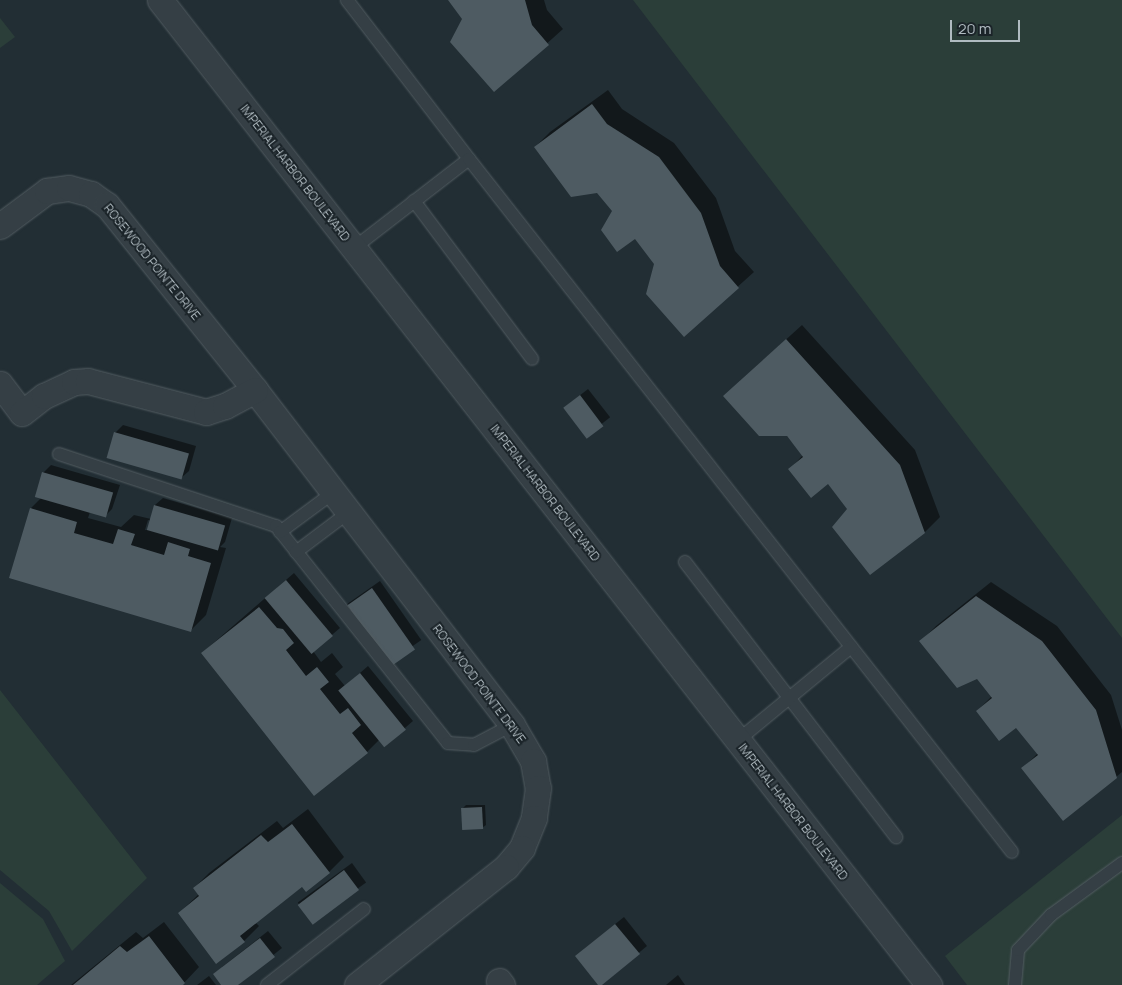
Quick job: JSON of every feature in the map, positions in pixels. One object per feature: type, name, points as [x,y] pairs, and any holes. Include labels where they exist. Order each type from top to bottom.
[{"type":"street","name":"IMPERIAL HARBOR BOULEVARD","points":[[160,0],[737,741],[930,985]]},
{"type":"street","name":"ROSEWOOD POINTE DRIVE","points":[[0,226],[46,191],[69,188],[91,194],[107,205],[334,492],[512,725],[533,760],[538,788],[534,818],[522,848],[506,867],[357,985]]},
{"type":"street","points":[[0,384],[22,412],[44,396],[74,382],[88,381],[206,412],[225,406],[255,390]]},
{"type":"lane","points":[[347,0],[469,159],[1012,852]]},
{"type":"lane","points":[[354,248],[469,159]]},
{"type":"lane","points":[[414,201],[532,359]]},
{"type":"lane","points":[[59,454],[276,526],[448,742],[474,746],[512,725]]},
{"type":"lane","points":[[280,532],[334,492]]},
{"type":"lane","points":[[296,552],[349,512]]},
{"type":"lane","points":[[685,562],[896,837]]},
{"type":"lane","points":[[737,741],[851,647]]},
{"type":"lane","points":[[1015,985],[1018,950],[1051,915],[1122,863]]},
{"type":"lane","points":[[267,985],[364,909]]},
{"type":"green space","points":[[633,0],[1122,0],[1122,638]]},
{"type":"green space","points":[[0,18],[15,37],[0,48]]},
{"type":"green space","points":[[0,690],[147,878],[72,951],[49,911],[0,870]]},
{"type":"green space","points":[[1122,815],[1122,985],[967,985],[945,956]]},
{"type":"green space","points":[[0,883],[43,919],[65,961],[37,985],[0,985]]},
{"type":"building","points":[[448,0],[525,0],[532,25],[549,45],[494,92],[450,42],[462,19]]},
{"type":"building","points":[[592,104],[607,124],[659,157],[701,213],[720,266],[739,288],[684,337],[646,294],[654,264],[635,239],[617,252],[601,230],[612,211],[597,193],[571,197],[534,147]]},
{"type":"building","points":[[786,339],[900,465],[925,533],[870,575],[832,527],[847,509],[828,484],[811,498],[788,469],[803,457],[787,436],[759,436],[723,396]]},
{"type":"building","points":[[580,395],[603,426],[587,439],[563,408]]},
{"type":"building","points":[[114,432],[189,453],[182,479],[107,458]]},
{"type":"building","points":[[42,472],[113,492],[106,517],[35,497]]},
{"type":"building","points":[[154,505],[225,525],[218,550],[147,530]]},
{"type":"building","points":[[30,508],[77,522],[74,533],[113,544],[118,529],[135,534],[131,545],[164,555],[168,542],[190,549],[188,556],[211,563],[191,632],[9,578]]},
{"type":"building","points":[[286,580],[333,636],[311,654],[265,598]]},
{"type":"building","points":[[372,588],[415,649],[390,667],[347,605]]},
{"type":"building","points":[[976,596],[1042,641],[1096,710],[1117,778],[1063,821],[1021,768],[1038,755],[1016,728],[999,741],[976,711],[992,698],[977,679],[957,688],[919,641]]},
{"type":"building","points":[[259,607],[277,628],[283,629],[294,643],[286,650],[306,676],[317,667],[329,682],[320,689],[340,714],[348,708],[361,725],[352,733],[368,753],[314,796],[201,653]]},
{"type":"building","points":[[360,673],[406,730],[384,747],[338,691]]},
{"type":"building","points":[[482,807],[483,829],[462,830],[461,808]]},
{"type":"building","points":[[292,824],[330,873],[306,892],[302,887],[240,936],[245,942],[216,964],[178,913],[199,896],[193,888],[261,835],[268,842]]},
{"type":"building","points":[[344,870],[359,890],[313,925],[298,905]]},
{"type":"building","points":[[615,924],[640,954],[602,985],[598,985],[575,956]]},
{"type":"building","points":[[149,936],[185,983],[183,985],[73,985],[120,946],[127,952]]},
{"type":"building","points":[[260,938],[275,957],[238,985],[221,985],[213,974]]}]
